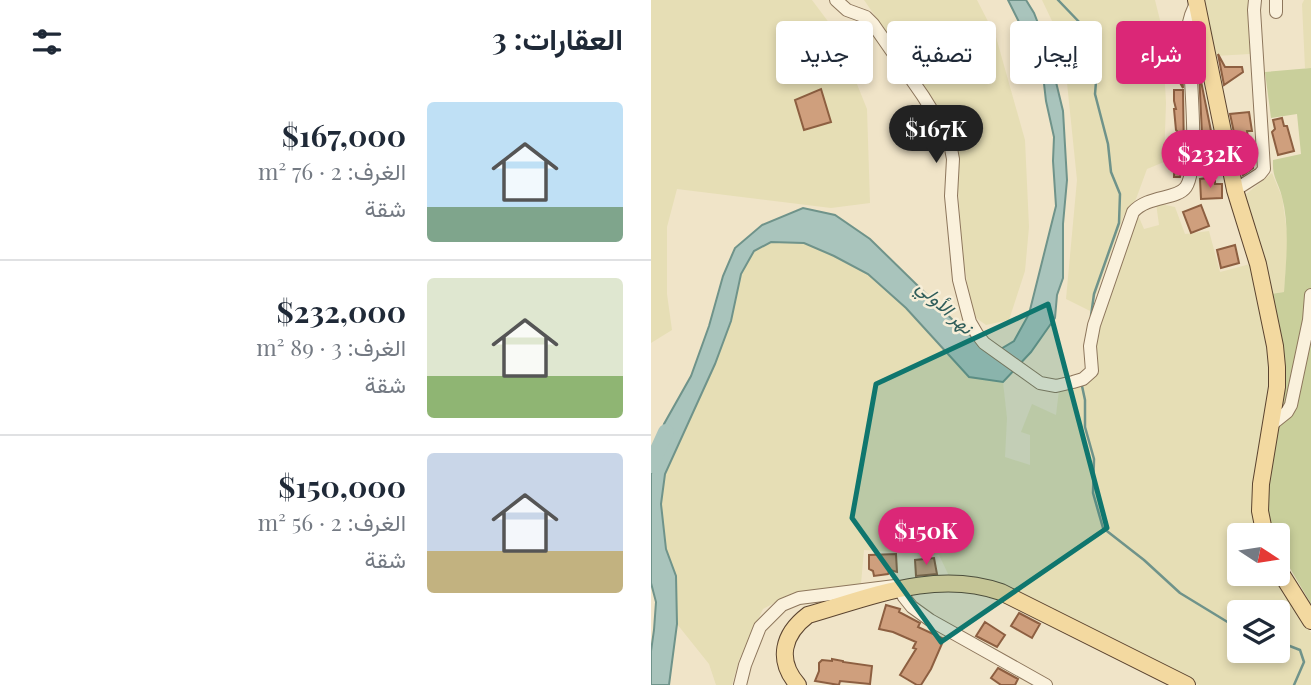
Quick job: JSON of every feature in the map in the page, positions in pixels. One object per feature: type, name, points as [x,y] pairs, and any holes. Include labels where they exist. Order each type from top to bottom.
[{"type":"main road","points":[[1196,1],[1235,190],[1258,264],[1275,346],[1277,387],[1261,484],[1262,523]]},
{"type":"main road","points":[[798,685],[790,677],[784,653],[792,631],[809,615],[900,589],[952,582],[986,586],[1001,592],[1187,685]]},
{"type":"main road","points":[[1289,586],[1311,621]]},
{"type":"street","points":[[836,0],[847,10],[873,24],[949,138],[953,159],[951,196],[959,280],[970,322],[984,343],[1040,383],[1056,386],[1083,379],[1091,371],[1090,346],[1094,325],[1133,212],[1148,201],[1179,193],[1187,185],[1192,164],[1193,140],[1188,26],[1196,1]]},
{"type":"street","points":[[1235,190],[1264,169],[1255,0]]},
{"type":"street","points":[[1272,424],[1287,412],[1291,405],[1305,343],[1311,295]]},
{"type":"street","points":[[740,685],[760,627],[782,606],[799,598],[895,586],[912,607],[930,620],[1046,685]]},
{"type":"highlighted area","points":[[1048,304],[1107,528],[941,642],[852,518],[876,384]]},
{"type":"shaded area","points":[[651,0],[812,0],[828,21],[776,21],[776,84],[857,84],[867,109],[870,203],[831,208],[677,189],[667,227],[667,294],[672,330],[651,343]]},
{"type":"shaded area","points":[[864,0],[977,0],[988,21],[887,21],[887,33]]},
{"type":"shaded area","points":[[1042,0],[1155,0],[1160,21],[1116,21],[1116,84],[1165,84],[1164,162],[1147,169],[1136,199],[1124,215],[1090,311],[1066,299],[1077,180],[1067,84],[1102,84],[1102,21],[1052,21]]},
{"type":"shaded area","points":[[1203,0],[1250,0],[1250,54],[1215,56]]},
{"type":"shaded area","points":[[1304,0],[1311,0],[1311,68],[1305,68]]},
{"type":"shaded area","points":[[996,37],[1025,140],[1029,227],[1025,271],[1009,320],[986,325],[972,315],[962,249],[958,188],[959,151],[953,129],[922,84],[996,84]]},
{"type":"shaded area","points":[[1272,173],[1282,197],[1288,239],[1284,292],[1271,294],[1245,195]]},
{"type":"shaded area","points":[[1156,203],[1175,207],[1185,234],[1209,231],[1220,272],[1254,263],[1273,374],[1259,523],[1227,523],[1227,586],[1282,586],[1311,633],[1311,685],[1199,685],[989,581],[950,578],[939,555],[864,550],[861,584],[787,596],[763,609],[739,660],[732,685],[716,685],[709,664],[677,624],[676,576],[666,549],[661,504],[665,474],[715,364],[731,321],[741,274],[754,251],[771,242],[804,243],[868,274],[906,308],[969,377],[1003,382],[1007,418],[1005,457],[1030,465],[1030,435],[1021,432],[1032,404],[1056,415],[1059,390],[1087,381],[1095,336],[1138,215],[1144,229],[1159,225]]},
{"type":"green space","points":[[1311,68],[1311,604],[1290,568],[1290,523],[1269,523],[1265,506],[1271,294],[1284,292],[1287,244],[1284,209],[1274,175],[1273,160],[1301,154],[1297,114],[1271,118],[1265,72]]},
{"type":"water","points":[[1008,0],[1026,0],[1037,21],[1018,21]]},
{"type":"water","points":[[1044,84],[1056,84],[1063,111],[1067,180],[1063,224],[1063,278],[1057,295],[1055,318],[1031,352],[1003,382],[969,377],[906,308],[868,274],[834,256],[804,243],[771,242],[754,251],[741,274],[731,321],[715,364],[665,474],[661,504],[666,549],[676,576],[677,624],[669,685],[651,685],[656,602],[651,583],[651,474],[664,424],[691,376],[723,276],[735,248],[762,225],[803,208],[835,215],[870,239],[962,329],[994,353],[1014,341],[1029,314],[1056,206],[1054,137]]},
{"type":"building","points":[[1218,54],[1225,67],[1242,67],[1243,72],[1224,85]]},
{"type":"building","points":[[1200,84],[1218,166],[1201,168]]},
{"type":"building","points":[[821,89],[831,122],[804,130],[795,100]]},
{"type":"building","points":[[1174,90],[1183,90],[1184,156],[1180,177],[1174,177],[1178,132]]},
{"type":"building","points":[[1249,112],[1252,131],[1247,131],[1253,168],[1243,175],[1230,114]]},
{"type":"building","points":[[1282,118],[1294,151],[1278,155],[1272,132],[1275,129],[1273,120]]},
{"type":"building","points":[[1208,178],[1208,181],[1215,181],[1215,184],[1222,184],[1222,198],[1201,199],[1200,179]]},
{"type":"building","points":[[1201,205],[1209,226],[1191,233],[1183,212]]},
{"type":"building","points":[[1235,245],[1239,263],[1221,268],[1217,250]]},
{"type":"building","points":[[896,554],[897,572],[890,570],[888,574],[874,576],[869,569],[869,555]]},
{"type":"building","points":[[934,558],[937,574],[916,576],[915,560]]},
{"type":"building","points":[[886,605],[900,609],[899,612],[920,623],[918,627],[944,639],[921,685],[900,675],[916,649],[913,648],[916,642],[879,629]]},
{"type":"building","points":[[1019,613],[1040,624],[1032,638],[1011,626]]},
{"type":"building","points":[[985,622],[1005,635],[997,647],[976,636]]},
{"type":"building","points":[[832,659],[872,666],[870,684],[840,681],[839,685],[815,681],[819,663]]},
{"type":"building","points":[[998,668],[1018,679],[1015,685],[1001,685],[991,678]]},
{"type":"waterway","points":[[1058,0],[1083,26],[1097,70],[1095,94],[1108,144],[1111,172],[1120,194],[1119,223],[1094,294],[1091,316]]},
{"type":"waterway","points":[[1082,386],[1085,427],[1094,459],[1093,493],[1103,528],[1180,593],[1227,622]]},
{"type":"waterway","name":"نهر الأولي","points":[[651,465],[666,432]]},
{"type":"waterway","points":[[1290,646],[1300,650],[1304,662],[1294,685]]}]
